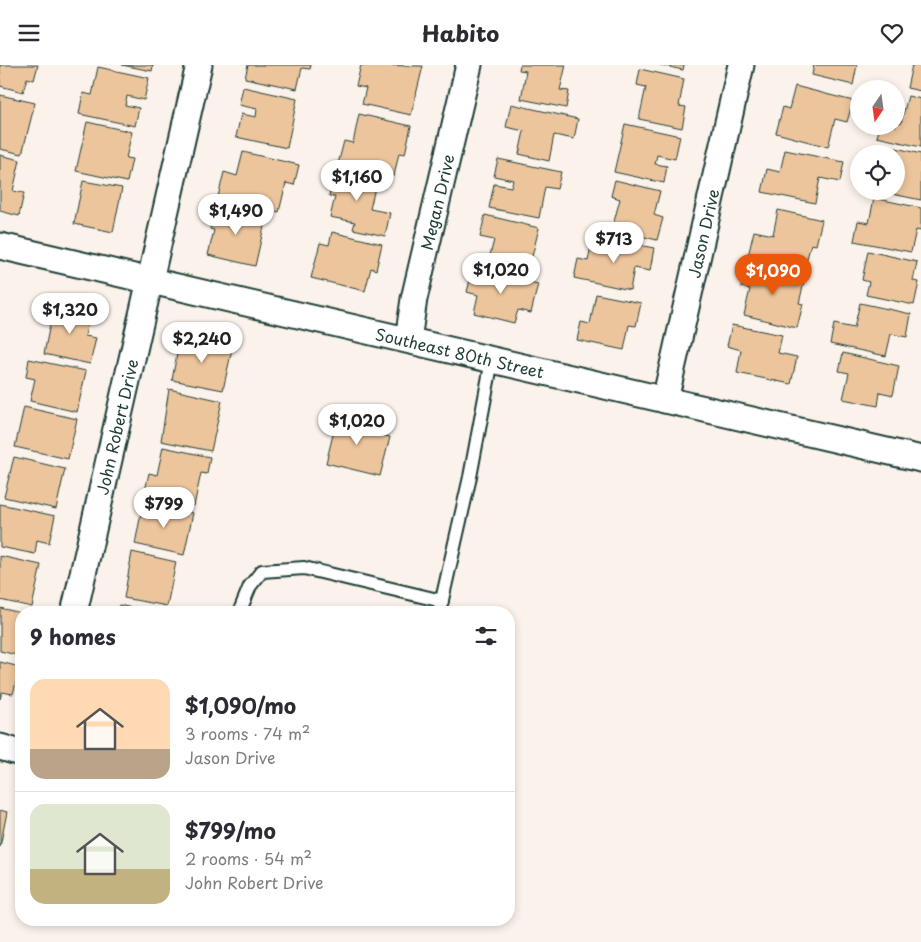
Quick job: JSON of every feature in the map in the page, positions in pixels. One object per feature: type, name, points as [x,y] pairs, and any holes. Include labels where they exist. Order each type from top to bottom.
[{"type":"street","name":"John Robert Drive","points":[[76,606],[199,65]]},
{"type":"street","name":"Megan Drive","points":[[408,340],[414,299],[469,65]]},
{"type":"street","name":"Jason Drive","points":[[665,400],[742,65]]},
{"type":"street","name":"Southeast 80th Street","points":[[0,246],[921,459]]},
{"type":"street","points":[[0,747],[15,751]]},
{"type":"lane","points":[[441,606],[470,477],[492,359]]},
{"type":"lane","points":[[242,606],[250,586],[262,571],[304,568],[437,606]]},
{"type":"building","points":[[0,65],[38,65],[34,80],[27,78],[23,92],[0,86]]},
{"type":"building","points":[[122,65],[153,65],[152,71]]},
{"type":"building","points":[[248,65],[311,65],[310,69],[302,68],[297,89],[245,78]]},
{"type":"building","points":[[361,65],[423,66],[411,115],[362,104],[366,88],[356,86]]},
{"type":"building","points":[[520,65],[566,65],[560,90],[569,91],[566,108],[521,99],[526,71],[519,70]]},
{"type":"building","points":[[660,65],[684,65],[683,70]]},
{"type":"building","points":[[814,65],[857,65],[854,80],[850,80],[850,84],[812,75]]},
{"type":"building","points":[[912,65],[921,65],[921,91],[907,88]]},
{"type":"building","points":[[98,67],[149,78],[144,100],[127,96],[125,105],[139,108],[135,126],[79,114],[83,93],[92,95]]},
{"type":"building","points":[[640,69],[684,79],[679,106],[686,107],[682,128],[639,119],[646,87],[637,85]]},
{"type":"building","points":[[795,86],[850,100],[850,112],[847,122],[835,119],[828,147],[776,133],[783,107],[789,109]]},
{"type":"building","points":[[243,87],[297,99],[287,148],[236,137],[241,114],[256,117],[257,109],[239,105]]},
{"type":"building","points":[[0,95],[35,103],[22,154],[0,149]]},
{"type":"building","points":[[908,96],[921,99],[921,147],[877,137],[878,135],[905,135],[905,108]]},
{"type":"building","points":[[511,104],[578,119],[574,139],[554,135],[549,161],[519,154],[524,131],[506,127]]},
{"type":"building","points":[[359,114],[411,126],[405,154],[399,153],[394,176],[338,164],[344,141],[353,143]]},
{"type":"building","points":[[87,122],[132,132],[126,158],[132,159],[127,182],[76,171]]},
{"type":"building","points":[[625,124],[680,136],[675,159],[657,155],[655,164],[667,166],[664,183],[614,172]]},
{"type":"building","points":[[785,150],[844,162],[840,182],[820,178],[815,203],[762,192],[767,169],[780,172]]},
{"type":"building","points":[[905,150],[921,154],[921,200],[905,197]]},
{"type":"building","points":[[243,152],[299,165],[294,185],[286,183],[279,212],[218,197],[224,172],[237,176]]},
{"type":"building","points":[[0,155],[20,160],[13,191],[24,193],[19,216],[0,211]]},
{"type":"building","points":[[498,159],[561,172],[557,189],[545,187],[539,218],[489,208],[494,184],[511,187],[513,180],[494,176]]},
{"type":"building","points":[[334,169],[377,179],[370,209],[390,213],[385,236],[353,229],[355,222],[330,217],[335,197],[329,196]]},
{"type":"building","points":[[615,180],[660,191],[654,215],[663,218],[657,240],[612,229],[620,199],[611,196]]},
{"type":"building","points":[[83,181],[122,188],[113,232],[74,224]]},
{"type":"building","points":[[874,200],[883,200],[921,208],[921,231],[916,230],[911,252],[854,241],[858,221],[869,223]]},
{"type":"building","points":[[215,206],[266,218],[255,266],[208,255],[214,230],[210,229]]},
{"type":"building","points":[[778,210],[822,220],[816,245],[811,244],[806,262],[780,256],[779,262],[748,256],[754,231],[773,235]]},
{"type":"building","points":[[485,215],[539,228],[528,273],[488,263],[494,240],[480,237]]},
{"type":"building","points":[[332,232],[382,244],[376,270],[371,268],[365,291],[311,278],[320,243],[329,245]]},
{"type":"building","points":[[603,238],[654,248],[650,271],[634,268],[630,290],[574,278],[578,259],[588,261],[591,246],[601,248]]},
{"type":"building","points":[[868,251],[917,262],[913,281],[919,282],[914,305],[866,295],[869,282],[862,280]]},
{"type":"building","points":[[747,264],[805,278],[799,303],[803,304],[797,328],[744,315],[750,289],[741,287]]},
{"type":"building","points":[[473,268],[538,284],[531,313],[518,310],[514,323],[474,313],[478,295],[467,292]]},
{"type":"building","points":[[596,294],[641,303],[636,326],[629,325],[624,350],[577,340],[581,322],[590,324]]},
{"type":"building","points":[[860,303],[911,314],[907,337],[891,334],[886,356],[830,344],[834,324],[854,328]]},
{"type":"building","points":[[54,304],[90,312],[85,336],[96,338],[90,364],[44,354]]},
{"type":"building","points":[[732,325],[782,335],[778,353],[797,357],[791,384],[737,373],[741,350],[727,346]]},
{"type":"building","points":[[180,338],[232,349],[223,390],[172,380]]},
{"type":"building","points":[[843,353],[899,366],[893,395],[880,392],[878,406],[843,399],[849,373],[839,371]]},
{"type":"building","points":[[29,359],[86,371],[77,412],[30,401],[35,379],[26,377]]},
{"type":"building","points":[[169,389],[222,401],[211,451],[161,441]]},
{"type":"building","points":[[24,407],[77,419],[68,459],[15,447]]},
{"type":"building","points":[[339,410],[362,415],[358,429],[390,437],[380,476],[326,463]]},
{"type":"building","points":[[163,447],[210,457],[207,474],[201,473],[194,506],[144,496],[149,473],[157,475]]},
{"type":"building","points":[[14,457],[65,469],[56,509],[4,497]]},
{"type":"building","points":[[143,503],[193,513],[184,555],[135,544]]},
{"type":"building","points":[[0,504],[55,516],[49,543],[37,540],[35,554],[0,547]]},
{"type":"building","points":[[132,552],[176,562],[167,606],[124,598]]},
{"type":"building","points":[[0,556],[41,565],[32,606],[0,600]]},
{"type":"building","points":[[0,608],[15,612],[15,655],[0,651]]},
{"type":"building","points":[[0,662],[15,666],[15,686],[13,694],[2,692],[0,699]]},
{"type":"building","points":[[0,810],[7,812],[0,847]]}]
